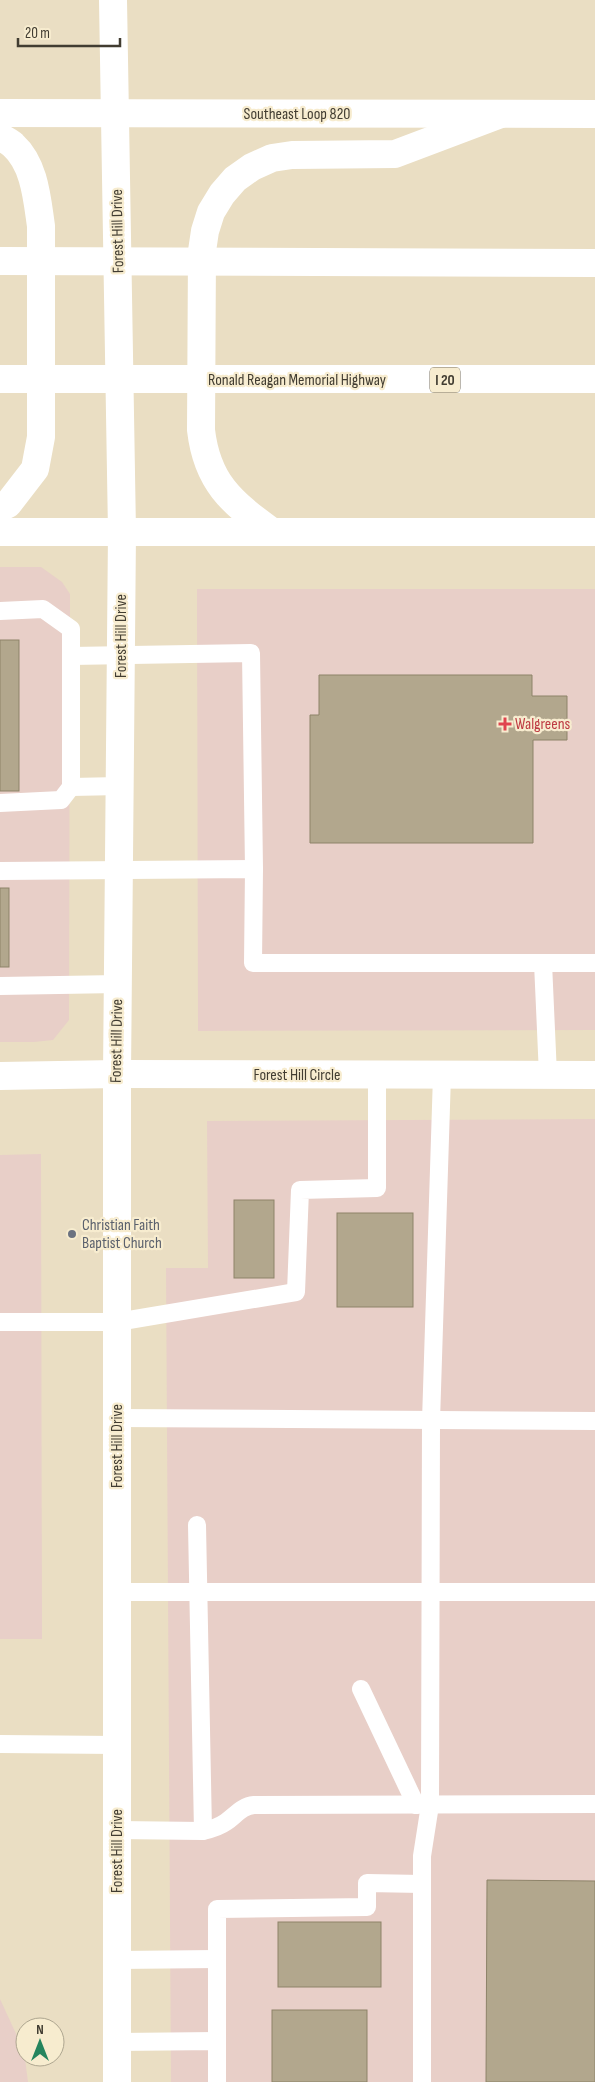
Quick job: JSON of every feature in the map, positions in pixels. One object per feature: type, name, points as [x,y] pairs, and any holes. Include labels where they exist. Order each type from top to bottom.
[{"type":"main road","name":"Forest Hill Drive","points":[[113,0],[122,532],[117,1074],[117,2082]]},
{"type":"main road","name":"Southeast Loop 820","points":[[0,113],[595,114]]},
{"type":"main road","points":[[271,531],[240,509],[224,491],[212,471],[204,452],[201,430],[202,251],[205,231],[211,212],[236,179],[252,167],[272,158],[292,155],[395,154],[501,114]]},
{"type":"main road","points":[[0,137],[14,145],[29,168],[41,226],[41,437],[35,469],[8,504],[0,508]]},
{"type":"main road","points":[[0,262],[595,263]]},
{"type":"main road","name":"Ronald Reagan Memorial Highway","points":[[0,379],[595,380]]},
{"type":"main road","points":[[0,532],[595,532]]},
{"type":"main road","name":"Forest Hill Circle","points":[[0,1076],[117,1074],[595,1075]]},
{"type":"lane","points":[[0,611],[43,609],[71,629],[71,787],[62,800],[0,803]]},
{"type":"lane","points":[[71,656],[251,653],[254,869],[253,963],[595,963]]},
{"type":"lane","points":[[71,787],[120,786]]},
{"type":"lane","points":[[0,871],[254,869]]},
{"type":"lane","points":[[543,963],[548,1075]]},
{"type":"lane","points":[[0,986],[118,984]]},
{"type":"lane","points":[[0,1322],[117,1322],[296,1292],[300,1190],[377,1188],[377,1075]]},
{"type":"lane","points":[[422,2082],[423,1805],[431,1593],[431,1421],[442,1075]]},
{"type":"lane","points":[[117,1418],[595,1421]]},
{"type":"lane","points":[[198,1525],[203,1831]]},
{"type":"lane","points":[[117,1592],[595,1592]]},
{"type":"lane","points":[[361,1689],[423,1805]]},
{"type":"lane","points":[[0,1744],[117,1745]]},
{"type":"lane","points":[[117,1830],[203,1831],[215,1828],[226,1822],[247,1805],[595,1804]]},
{"type":"lane","points":[[217,2082],[217,1909],[367,1907],[367,1883],[422,1884]]},
{"type":"lane","points":[[117,1960],[217,1959]]},
{"type":"lane","points":[[117,2042],[217,2041]]},
{"type":"shaded area","points":[[0,567],[41,567],[62,582],[70,594],[69,1020],[53,1040],[34,1042],[0,1042]]},
{"type":"shaded area","points":[[197,589],[595,589],[595,1030],[198,1031]]},
{"type":"shaded area","points":[[595,1119],[595,2082],[171,2082],[166,1268],[208,1268],[207,1121]]},
{"type":"shaded area","points":[[41,1154],[42,1639],[0,1639],[0,1155]]},
{"type":"shaded area","points":[[0,1999],[15,2032],[15,2067],[26,2067],[28,2082],[0,2082]]},
{"type":"building","points":[[0,640],[19,640],[19,791],[0,791]]},
{"type":"building","name":"Walgreens","points":[[319,675],[532,675],[532,696],[567,696],[567,740],[533,740],[533,843],[310,843],[310,715],[319,715]]},
{"type":"building","points":[[0,888],[9,888],[9,967],[0,967]]},
{"type":"building","points":[[234,1200],[274,1200],[274,1278],[234,1278]]},
{"type":"building","points":[[337,1213],[413,1213],[413,1307],[337,1307]]},
{"type":"building","points":[[487,1880],[595,1881],[595,2082],[486,2082]]},
{"type":"building","points":[[278,1922],[381,1922],[381,1987],[278,1987]]},
{"type":"building","points":[[272,2010],[367,2010],[367,2082],[272,2082]]},
{"type":"place","name":"Walgreens","points":[[505,724]]},
{"type":"place","name":"Christian Faith Baptist Church","points":[[72,1234]]}]
